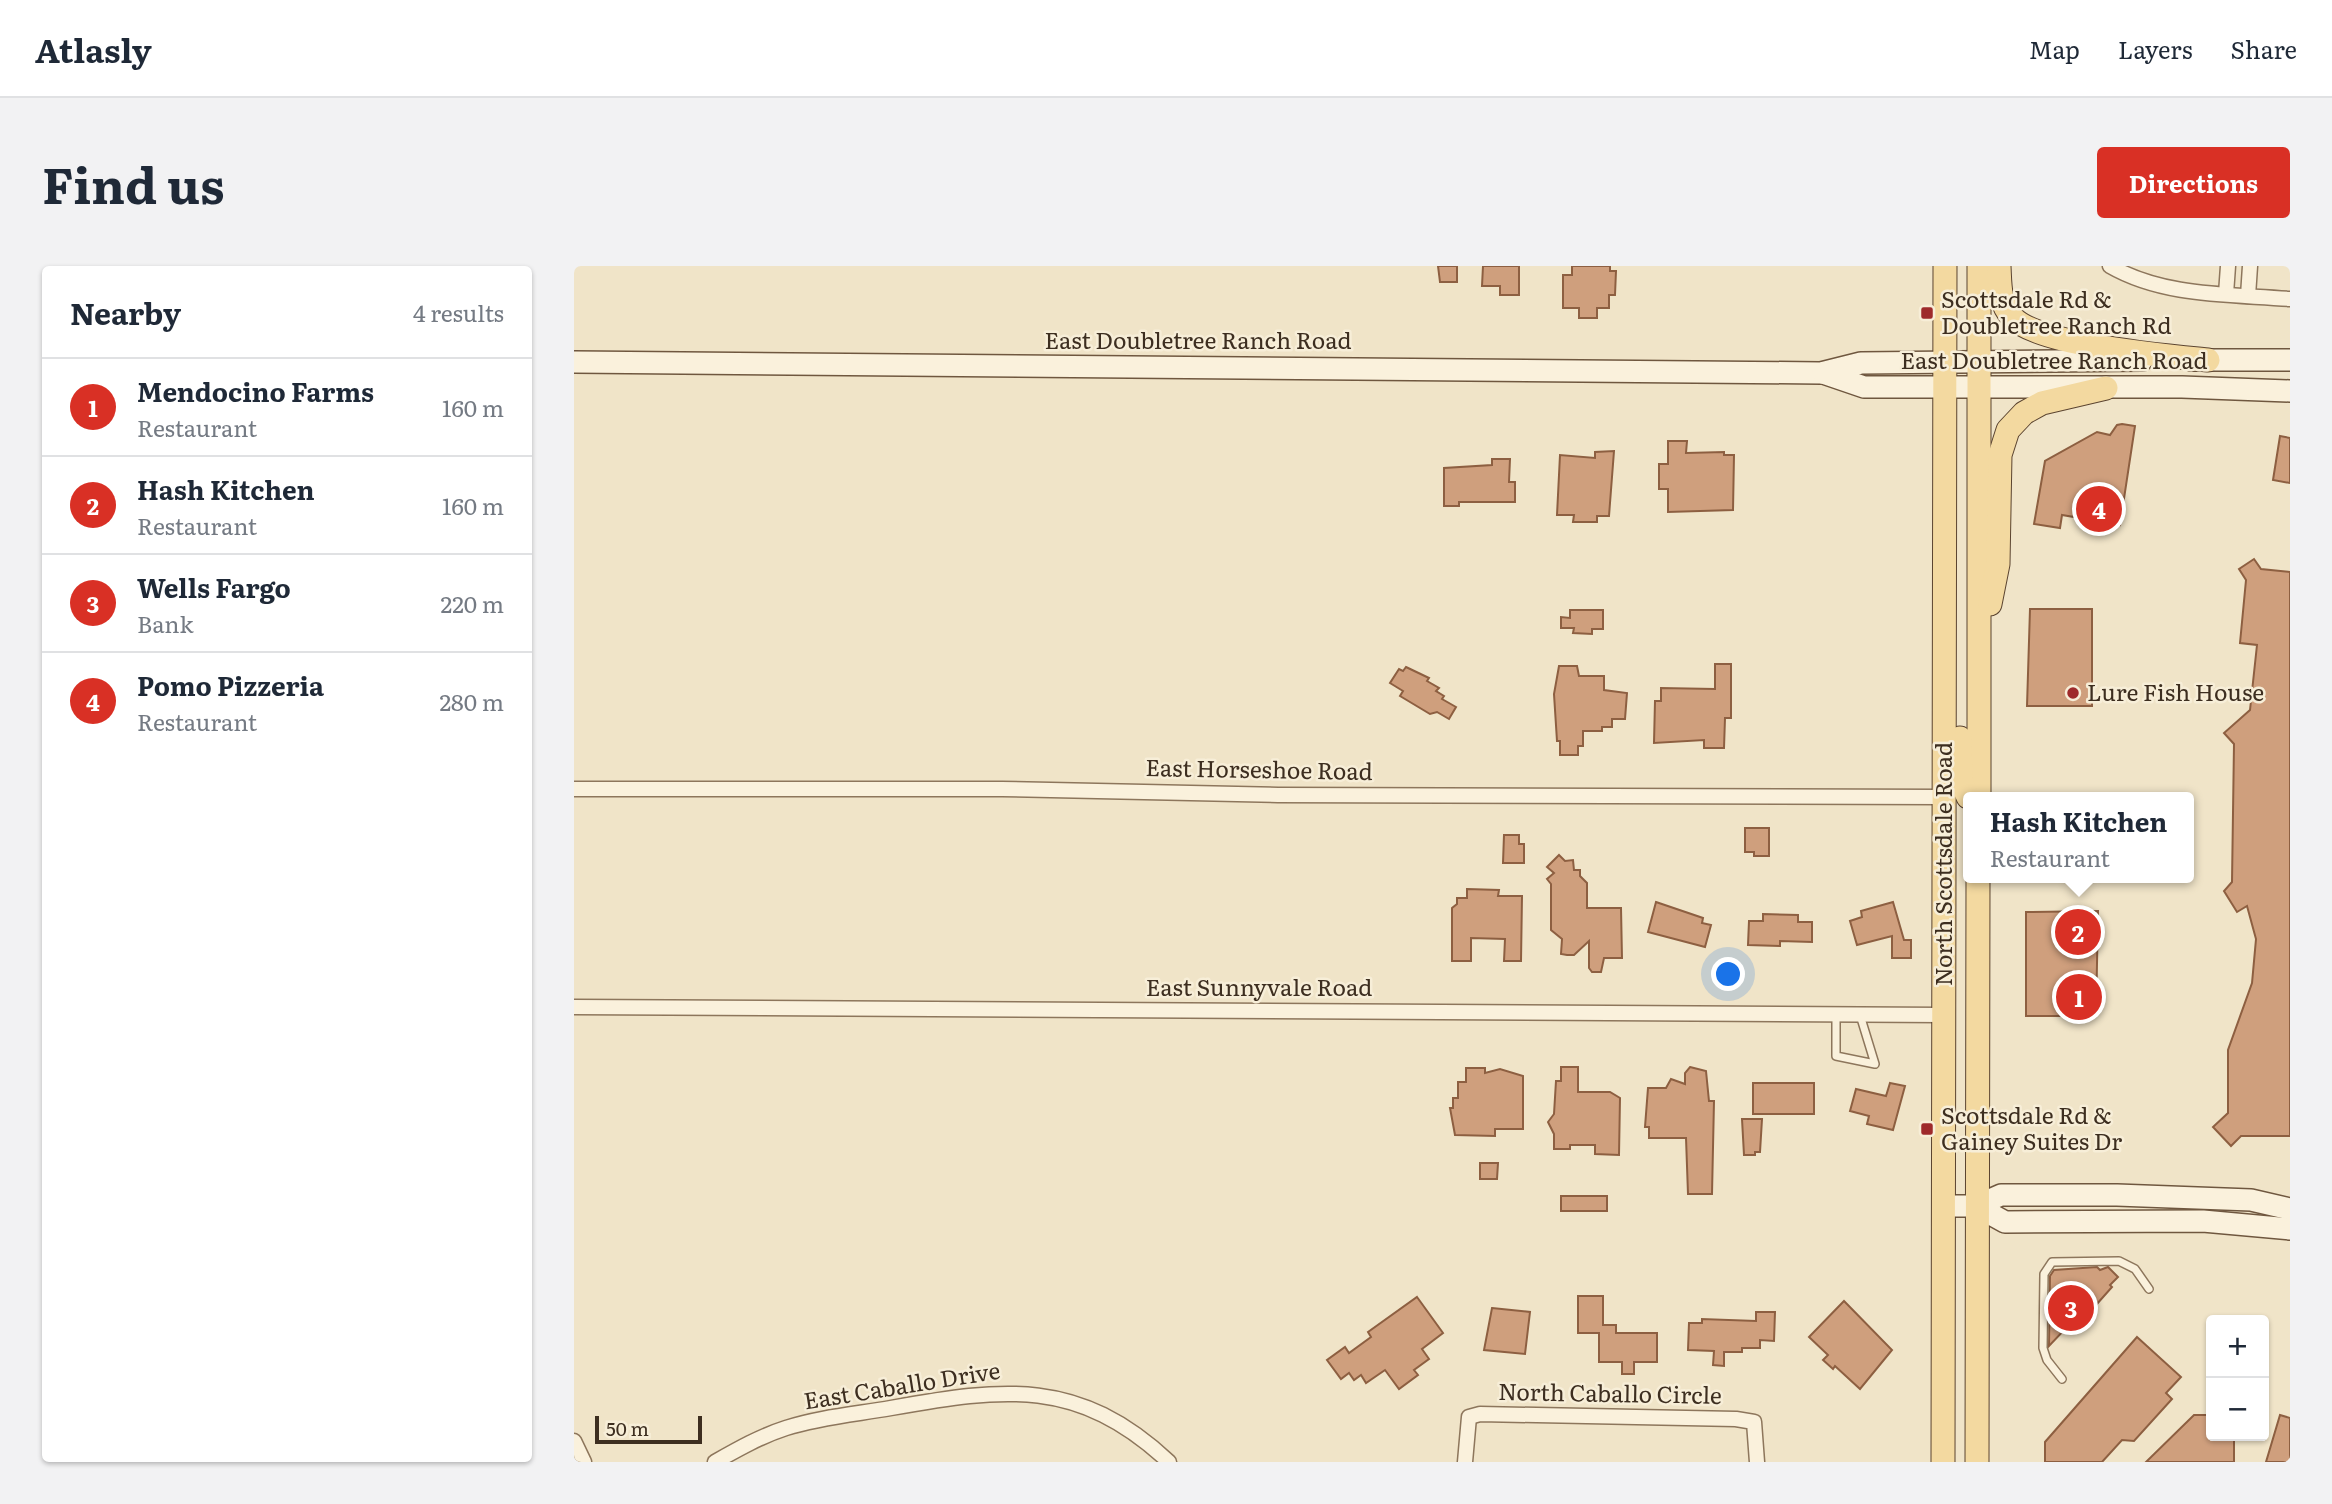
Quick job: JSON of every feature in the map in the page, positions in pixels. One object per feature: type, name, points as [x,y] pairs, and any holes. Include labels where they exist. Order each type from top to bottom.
[{"type":"main road","name":"North Scottsdale Road","points":[[1943,1462],[1945,266]]},
{"type":"main road","name":"North Scottsdale Road","points":[[1979,266],[1979,792]]},
{"type":"main road","points":[[1999,266],[2000,291],[2007,310],[2031,331],[2137,352],[2208,360]]},
{"type":"main road","name":"East Doubletree Ranch Road","points":[[574,362],[1821,373],[1861,363],[2290,360]]},
{"type":"main road","name":"East Doubletree Ranch Road","points":[[1821,373],[1864,387],[2290,391]]},
{"type":"main road","points":[[1981,651],[1998,573],[2000,462],[2005,436],[2018,419],[2035,406],[2106,388]]},
{"type":"main road","points":[[1946,653],[1959,719],[1961,782],[1966,792]]},
{"type":"main road","name":"North Scottsdale Road","points":[[1977,1462],[1978,883]]},
{"type":"main road","points":[[1943,1206],[1976,1206],[2001,1195],[2117,1195],[2230,1198],[2290,1209]]},
{"type":"main road","points":[[1976,1206],[2005,1222],[2203,1221],[2290,1228]]},
{"type":"street","points":[[2110,266],[2150,285],[2226,295],[2290,299]]},
{"type":"street","points":[[2226,295],[2228,266]]},
{"type":"street","points":[[2248,296],[2250,266]]},
{"type":"street","name":"East Horseshoe Road","points":[[574,789],[1002,789],[1278,795],[1944,797]]},
{"type":"street","name":"East Sunnyvale Road","points":[[574,1007],[1943,1015]]},
{"type":"street","name":"East Caballo Drive","points":[[715,1462],[789,1426],[926,1402],[1009,1391],[1061,1399],[1097,1411],[1142,1438],[1168,1462]]},
{"type":"street","name":"North Caballo Circle","points":[[1465,1462],[1469,1418],[1480,1414],[1745,1420],[1754,1422],[1757,1462]]},
{"type":"street","points":[[574,1441],[584,1462]]},
{"type":"lane","points":[[1836,1014],[1836,1056],[1875,1064],[1860,1015]]},
{"type":"lane","points":[[2062,1379],[2047,1360],[2043,1348],[2045,1269],[2052,1262],[2119,1261],[2135,1269],[2149,1289]]},
{"type":"building","points":[[1438,266],[1457,266],[1457,282],[1440,282]]},
{"type":"building","points":[[1483,266],[1519,266],[1519,295],[1500,295],[1500,286],[1482,286]]},
{"type":"building","points":[[1572,266],[1610,266],[1610,271],[1616,271],[1615,295],[1609,295],[1609,308],[1597,308],[1597,318],[1579,318],[1579,308],[1563,308],[1563,275],[1572,275]]},
{"type":"building","points":[[2117,425],[2135,426],[2120,525],[2062,515],[2060,528],[2034,524],[2045,461],[2097,432],[2110,435]]},
{"type":"building","points":[[2280,436],[2290,438],[2290,483],[2273,480]]},
{"type":"building","points":[[1668,441],[1687,441],[1686,453],[1724,452],[1724,455],[1734,455],[1733,510],[1668,512],[1668,489],[1659,489],[1659,464],[1668,464]]},
{"type":"building","points":[[1614,451],[1609,516],[1597,516],[1597,522],[1573,522],[1574,515],[1557,515],[1560,455],[1595,458],[1595,452]]},
{"type":"building","points":[[1492,459],[1510,459],[1509,482],[1515,482],[1515,502],[1459,502],[1459,506],[1444,506],[1444,468],[1492,465]]},
{"type":"building","points":[[2254,559],[2261,569],[2290,572],[2290,1136],[2241,1136],[2231,1146],[2213,1127],[2228,1113],[2228,1050],[2252,983],[2256,939],[2247,906],[2237,912],[2224,891],[2232,882],[2234,744],[2224,733],[2250,710],[2257,645],[2240,643],[2246,580],[2239,569]]},
{"type":"building","points":[[2030,609],[2092,609],[2092,706],[2027,706]]},
{"type":"building","points":[[1570,610],[1603,610],[1603,629],[1592,629],[1592,634],[1573,633],[1574,628],[1561,628],[1561,617],[1570,618]]},
{"type":"building","points":[[1715,664],[1731,664],[1731,718],[1725,718],[1724,748],[1704,748],[1704,740],[1654,743],[1655,701],[1661,701],[1661,688],[1715,689]]},
{"type":"building","points":[[1559,666],[1577,666],[1579,676],[1604,676],[1604,690],[1627,693],[1625,719],[1612,719],[1612,727],[1602,727],[1602,731],[1583,731],[1583,746],[1578,746],[1578,755],[1560,755],[1560,741],[1557,741],[1554,694]]},
{"type":"building","points":[[1406,667],[1429,678],[1427,681],[1439,688],[1436,691],[1444,696],[1442,699],[1456,707],[1449,719],[1437,712],[1430,714],[1400,696],[1403,691],[1390,683],[1399,669],[1403,671]]},
{"type":"building","points":[[1745,828],[1769,828],[1769,856],[1754,856],[1754,852],[1745,852]]},
{"type":"building","points":[[1504,835],[1519,835],[1519,844],[1524,844],[1524,863],[1503,863]]},
{"type":"building","points":[[1559,855],[1565,861],[1573,860],[1574,870],[1580,870],[1580,876],[1587,883],[1587,908],[1621,908],[1622,958],[1604,958],[1601,972],[1592,972],[1589,968],[1589,941],[1574,955],[1561,954],[1562,939],[1551,930],[1551,884],[1547,879],[1554,873],[1547,867]]},
{"type":"building","points":[[1467,889],[1499,890],[1498,896],[1522,896],[1521,961],[1504,961],[1505,939],[1471,938],[1471,961],[1452,961],[1452,908],[1457,904],[1457,898],[1467,898]]},
{"type":"building","points":[[1656,902],[1703,918],[1702,923],[1711,925],[1705,947],[1648,932]]},
{"type":"building","points":[[1893,902],[1904,940],[1911,940],[1911,958],[1892,958],[1892,936],[1857,945],[1850,921],[1862,917],[1861,911]]},
{"type":"building","points":[[2098,911],[2096,1016],[2026,1016],[2026,912]]},
{"type":"building","points":[[1763,914],[1798,915],[1798,922],[1812,922],[1812,942],[1780,941],[1780,946],[1748,945],[1749,921],[1763,921]]},
{"type":"building","points":[[1561,1067],[1578,1067],[1578,1092],[1610,1092],[1620,1098],[1619,1155],[1595,1154],[1595,1145],[1570,1145],[1570,1149],[1554,1149],[1554,1134],[1548,1122],[1554,1114],[1556,1081],[1561,1081]]},
{"type":"building","points":[[1690,1067],[1706,1071],[1709,1101],[1714,1101],[1712,1194],[1688,1194],[1686,1138],[1649,1138],[1649,1127],[1645,1127],[1648,1088],[1666,1088],[1671,1079],[1685,1084],[1685,1073]]},
{"type":"building","points":[[1466,1068],[1485,1068],[1485,1073],[1500,1069],[1523,1076],[1523,1129],[1495,1129],[1495,1136],[1455,1135],[1450,1108],[1453,1108],[1453,1098],[1458,1098],[1458,1082],[1466,1082]]},
{"type":"building","points":[[1753,1083],[1814,1083],[1814,1114],[1753,1114]]},
{"type":"building","points":[[1890,1083],[1905,1086],[1893,1130],[1867,1124],[1869,1116],[1850,1111],[1856,1089],[1886,1096]]},
{"type":"building","points":[[1742,1119],[1762,1119],[1760,1152],[1755,1152],[1755,1155],[1744,1155]]},
{"type":"building","points":[[1480,1163],[1498,1163],[1497,1179],[1480,1179]]},
{"type":"building","points":[[1561,1196],[1607,1196],[1607,1211],[1561,1211]]},
{"type":"building","points":[[2097,1267],[2100,1270],[2108,1267],[2118,1277],[2081,1322],[2079,1320],[2069,1330],[2066,1328],[2049,1346],[2050,1276],[2054,1270]]},
{"type":"building","points":[[1578,1296],[1603,1296],[1603,1325],[1616,1325],[1616,1333],[1657,1333],[1657,1362],[1634,1362],[1634,1374],[1622,1374],[1622,1362],[1599,1362],[1599,1333],[1578,1333]]},
{"type":"building","points":[[1417,1297],[1443,1333],[1422,1349],[1429,1359],[1414,1370],[1418,1375],[1399,1389],[1385,1370],[1366,1383],[1361,1375],[1354,1380],[1349,1373],[1341,1379],[1327,1360],[1345,1347],[1349,1353],[1371,1337],[1368,1332]]},
{"type":"building","points":[[1844,1301],[1892,1350],[1860,1389],[1835,1366],[1833,1369],[1823,1360],[1828,1355],[1809,1337]]},
{"type":"building","points":[[1492,1308],[1530,1312],[1525,1354],[1484,1350]]},
{"type":"building","points":[[1756,1312],[1775,1312],[1774,1341],[1760,1340],[1760,1348],[1724,1352],[1724,1366],[1713,1365],[1714,1351],[1688,1350],[1689,1323],[1702,1323],[1702,1319],[1756,1321]]},
{"type":"building","points":[[2137,1337],[2181,1377],[2166,1393],[2172,1399],[2134,1441],[2122,1440],[2102,1462],[2045,1462],[2045,1442]]},
{"type":"building","points":[[2194,1415],[2206,1415],[2206,1441],[2234,1441],[2234,1462],[2146,1462]]},
{"type":"building","points":[[2280,1415],[2290,1418],[2290,1462],[2266,1462]]},
{"type":"place","name":"Scottsdale Rd & Doubletree Ranch Rd","points":[[1927,313]]},
{"type":"place","name":"Pomo Pizzeria","points":[[2099,509]]},
{"type":"place","name":"Lure Fish House","points":[[2073,693]]},
{"type":"place","name":"Hash Kitchen","points":[[2078,932]]},
{"type":"place","name":"Mendocino Farms","points":[[2079,997]]},
{"type":"place","name":"Scottsdale Rd & Gainey Suites Dr","points":[[1927,1129]]},
{"type":"place","name":"Wells Fargo","points":[[2071,1308]]}]
